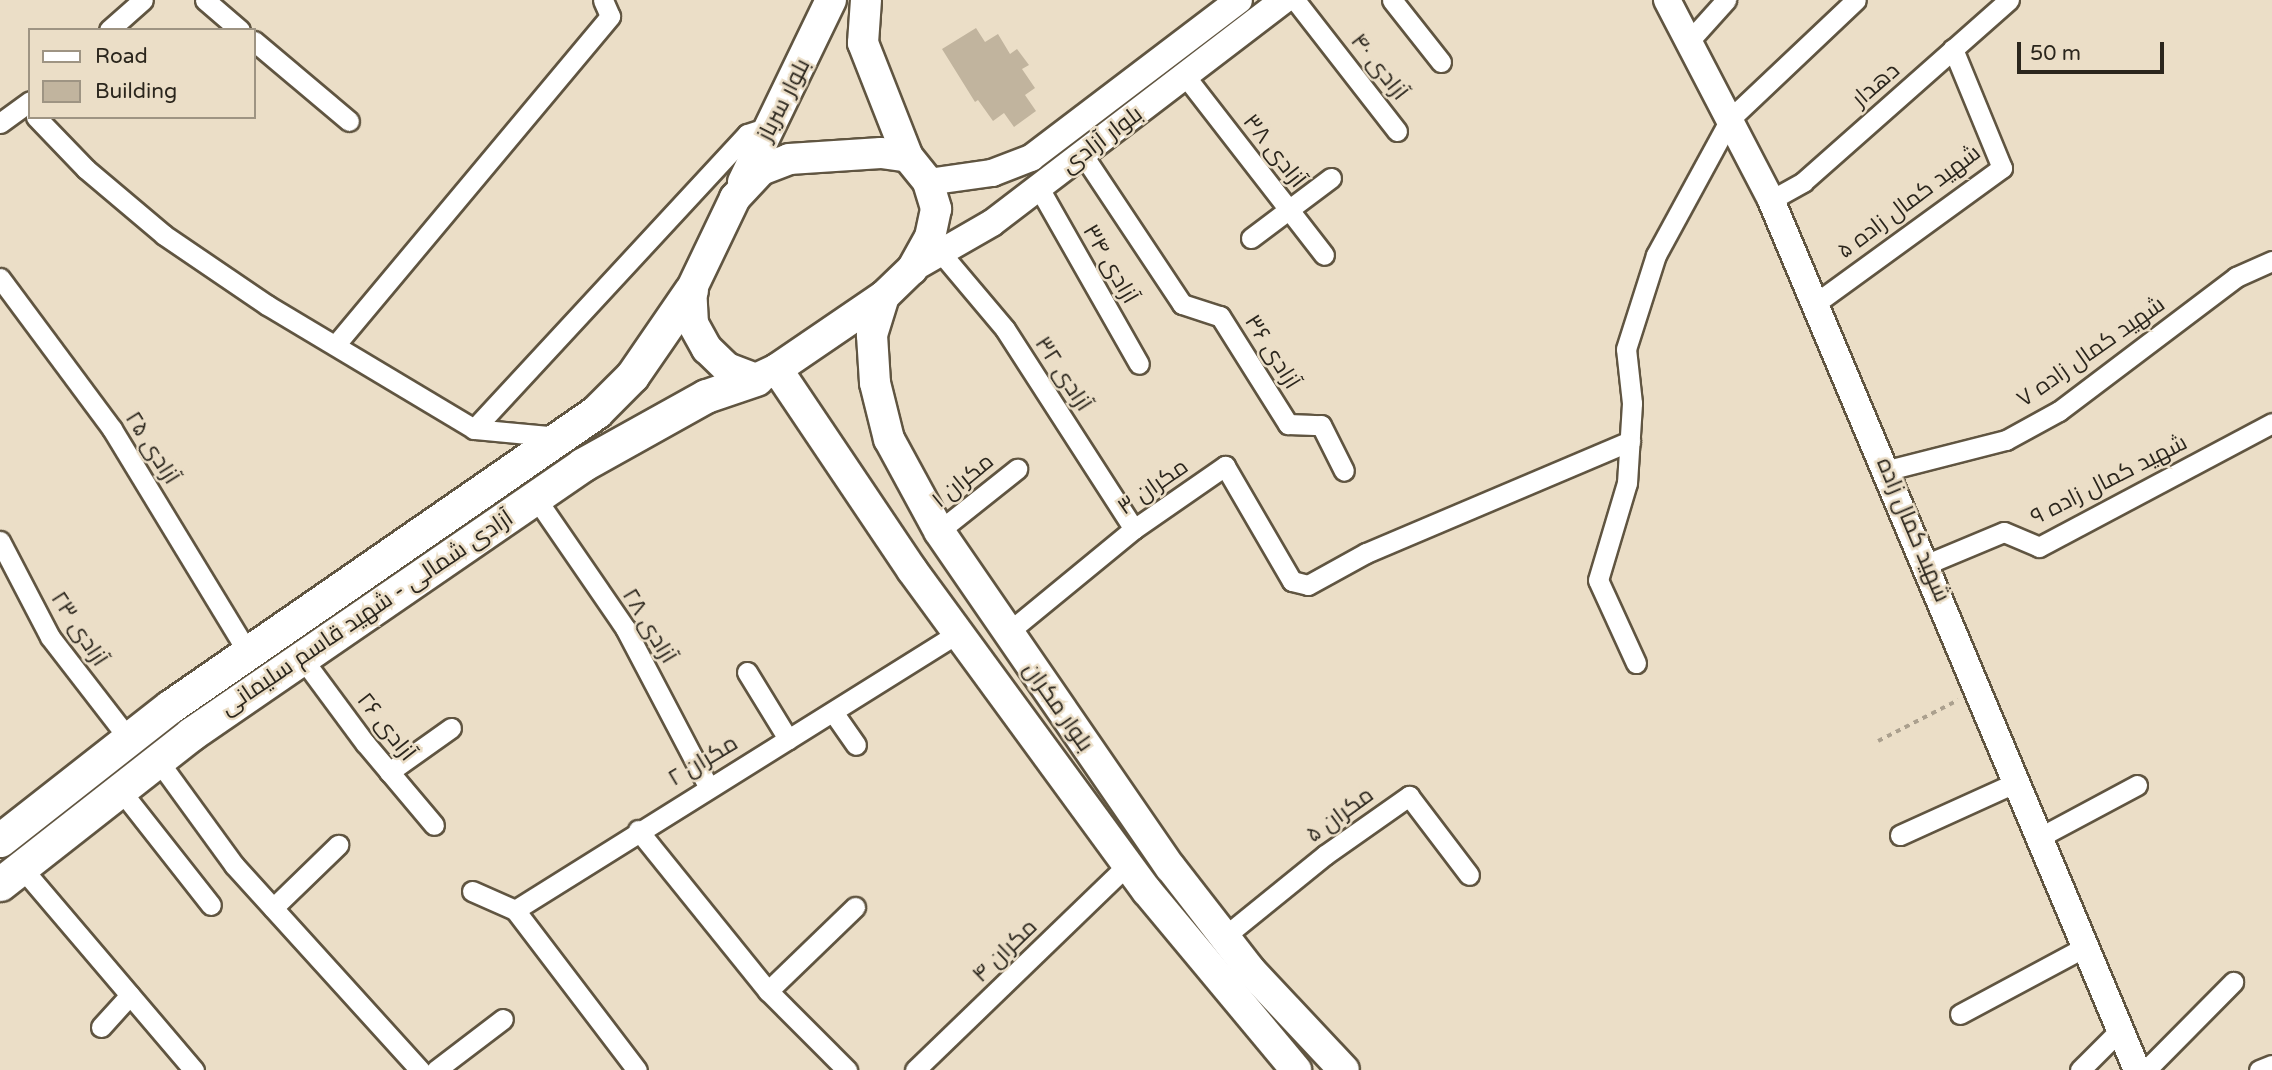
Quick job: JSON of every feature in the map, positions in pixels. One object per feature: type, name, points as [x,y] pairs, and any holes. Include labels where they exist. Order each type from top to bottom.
[{"type":"highway","name":"آزادی شمالی - شهید قاسم سلیمانی","points":[[0,840],[128,738],[562,437],[632,376],[691,290]]},
{"type":"highway","name":"آزادی شمالی - شهید قاسم سلیمانی","points":[[10,875],[118,787],[535,497],[655,422],[706,396],[766,374]]},
{"type":"main road","name":"بلوار سرباز","points":[[735,198],[831,0]]},
{"type":"main road","points":[[866,0],[863,43],[908,156],[928,182],[936,209],[930,237],[912,269],[884,296],[766,374],[727,368],[707,349],[693,324],[691,290],[735,198],[761,170],[789,159],[881,153],[908,156]]},
{"type":"main road","name":"بلوار مکران","points":[[884,296],[873,335],[875,383],[890,439],[939,531],[1006,634],[1224,937],[1344,1070]]},
{"type":"main road","name":"بلوار مکران","points":[[766,374],[881,523],[1127,865],[1286,1067]]},
{"type":"main road","points":[[881,523],[883,509],[896,497],[923,503]]},
{"type":"street","points":[[111,28],[143,0]]},
{"type":"street","points":[[205,0],[238,28]]},
{"type":"street","points":[[337,344],[610,16],[603,0]]},
{"type":"street","name":"بلوار آزادی","points":[[928,182],[992,173],[1031,158],[1239,0]]},
{"type":"street","name":"بلوار آزادی","points":[[912,269],[992,223],[1284,0]]},
{"type":"street","name":"آزادی ۴۰","points":[[1296,0],[1397,131]]},
{"type":"street","points":[[1392,0],[1441,62]]},
{"type":"street","name":"شهید کمال زاده","points":[[1667,0],[1771,200],[1888,470],[2137,1070]]},
{"type":"street","points":[[1690,40],[1726,0]]},
{"type":"street","points":[[1636,663],[1598,580],[1627,483],[1632,402],[1626,349],[1656,255],[1730,119],[1856,0]]},
{"type":"street","name":"دهدار","points":[[1771,200],[1803,182],[2009,0]]},
{"type":"street","points":[[256,43],[349,121]]},
{"type":"street","name":"شهید کمال زاده ۵","points":[[1816,303],[2002,167],[1953,49]]},
{"type":"street","name":"آزادی ۳۸","points":[[1186,77],[1324,255]]},
{"type":"street","points":[[0,123],[28,109]]},
{"type":"street","points":[[40,119],[86,169],[164,234],[267,305],[337,344],[474,429],[562,437]]},
{"type":"street","points":[[474,429],[747,134],[771,126]]},
{"type":"street","name":"آزادی ۳۶","points":[[1083,155],[1182,304],[1220,316],[1288,424],[1321,425],[1344,471]]},
{"type":"street","points":[[1251,238],[1331,178]]},
{"type":"street","name":"آزادی ۳۴","points":[[1039,188],[1139,365]]},
{"type":"street","name":"آزادی ۳۲","points":[[941,253],[1005,329],[1134,529]]},
{"type":"street","name":"شهید کمال زاده ۷","points":[[1888,470],[2006,440],[2059,411],[2236,277],[2272,261]]},
{"type":"street","name":"آزادی ۲۵","points":[[0,278],[112,429],[248,653]]},
{"type":"street","name":"شهید کمال زاده ۹","points":[[1927,564],[2004,532],[2039,547],[2272,423]]},
{"type":"street","name":"مکران ۳","points":[[1006,634],[1134,529],[1225,466],[1292,581],[1308,585],[1366,553],[1630,441]]},
{"type":"street","name":"مکران ۱","points":[[939,531],[1017,469]]},
{"type":"street","name":"آزادی ۲۸","points":[[535,497],[625,628],[708,786]]},
{"type":"street","name":"آزادی ۲۳","points":[[0,541],[50,638],[128,738]]},
{"type":"street","name":"مکران ۲","points":[[515,910],[708,786],[833,712],[958,633]]},
{"type":"street","name":"آزادی ۲۶","points":[[302,658],[389,772],[434,825]]},
{"type":"street","points":[[747,671],[788,739]]},
{"type":"street","points":[[833,712],[856,745]]},
{"type":"street","points":[[389,772],[451,728]]},
{"type":"street","points":[[157,759],[234,865],[420,1070]]},
{"type":"street","points":[[1900,835],[2017,782]]},
{"type":"street","points":[[2039,837],[2137,785]]},
{"type":"street","points":[[118,787],[211,905]]},
{"type":"street","name":"مکران ۵","points":[[1224,937],[1325,855],[1409,796],[1469,875]]},
{"type":"street","points":[[638,830],[768,991],[847,1070]]},
{"type":"street","points":[[273,908],[338,845]]},
{"type":"street","name":"مکران ۴","points":[[915,1070],[1127,865]]},
{"type":"street","points":[[10,875],[130,995],[194,1070]]},
{"type":"street","points":[[472,891],[515,910],[637,1070]]},
{"type":"street","points":[[768,991],[855,907]]},
{"type":"street","points":[[1960,1014],[2085,947]]},
{"type":"street","points":[[2146,1070],[2233,982]]},
{"type":"street","points":[[101,1027],[130,995]]},
{"type":"street","points":[[436,1070],[503,1019]]},
{"type":"street","points":[[2080,1070],[2120,1030]]},
{"type":"street","points":[[2259,1070],[2272,1065]]},
{"type":"path","points":[[1878,741],[1979,690]]},
{"type":"building","points":[[976,28],[985,42],[998,34],[1010,54],[1017,49],[1029,65],[1022,69],[1035,88],[1025,95],[1036,111],[1014,127],[1004,113],[993,121],[978,100],[975,102],[942,49]]}]
